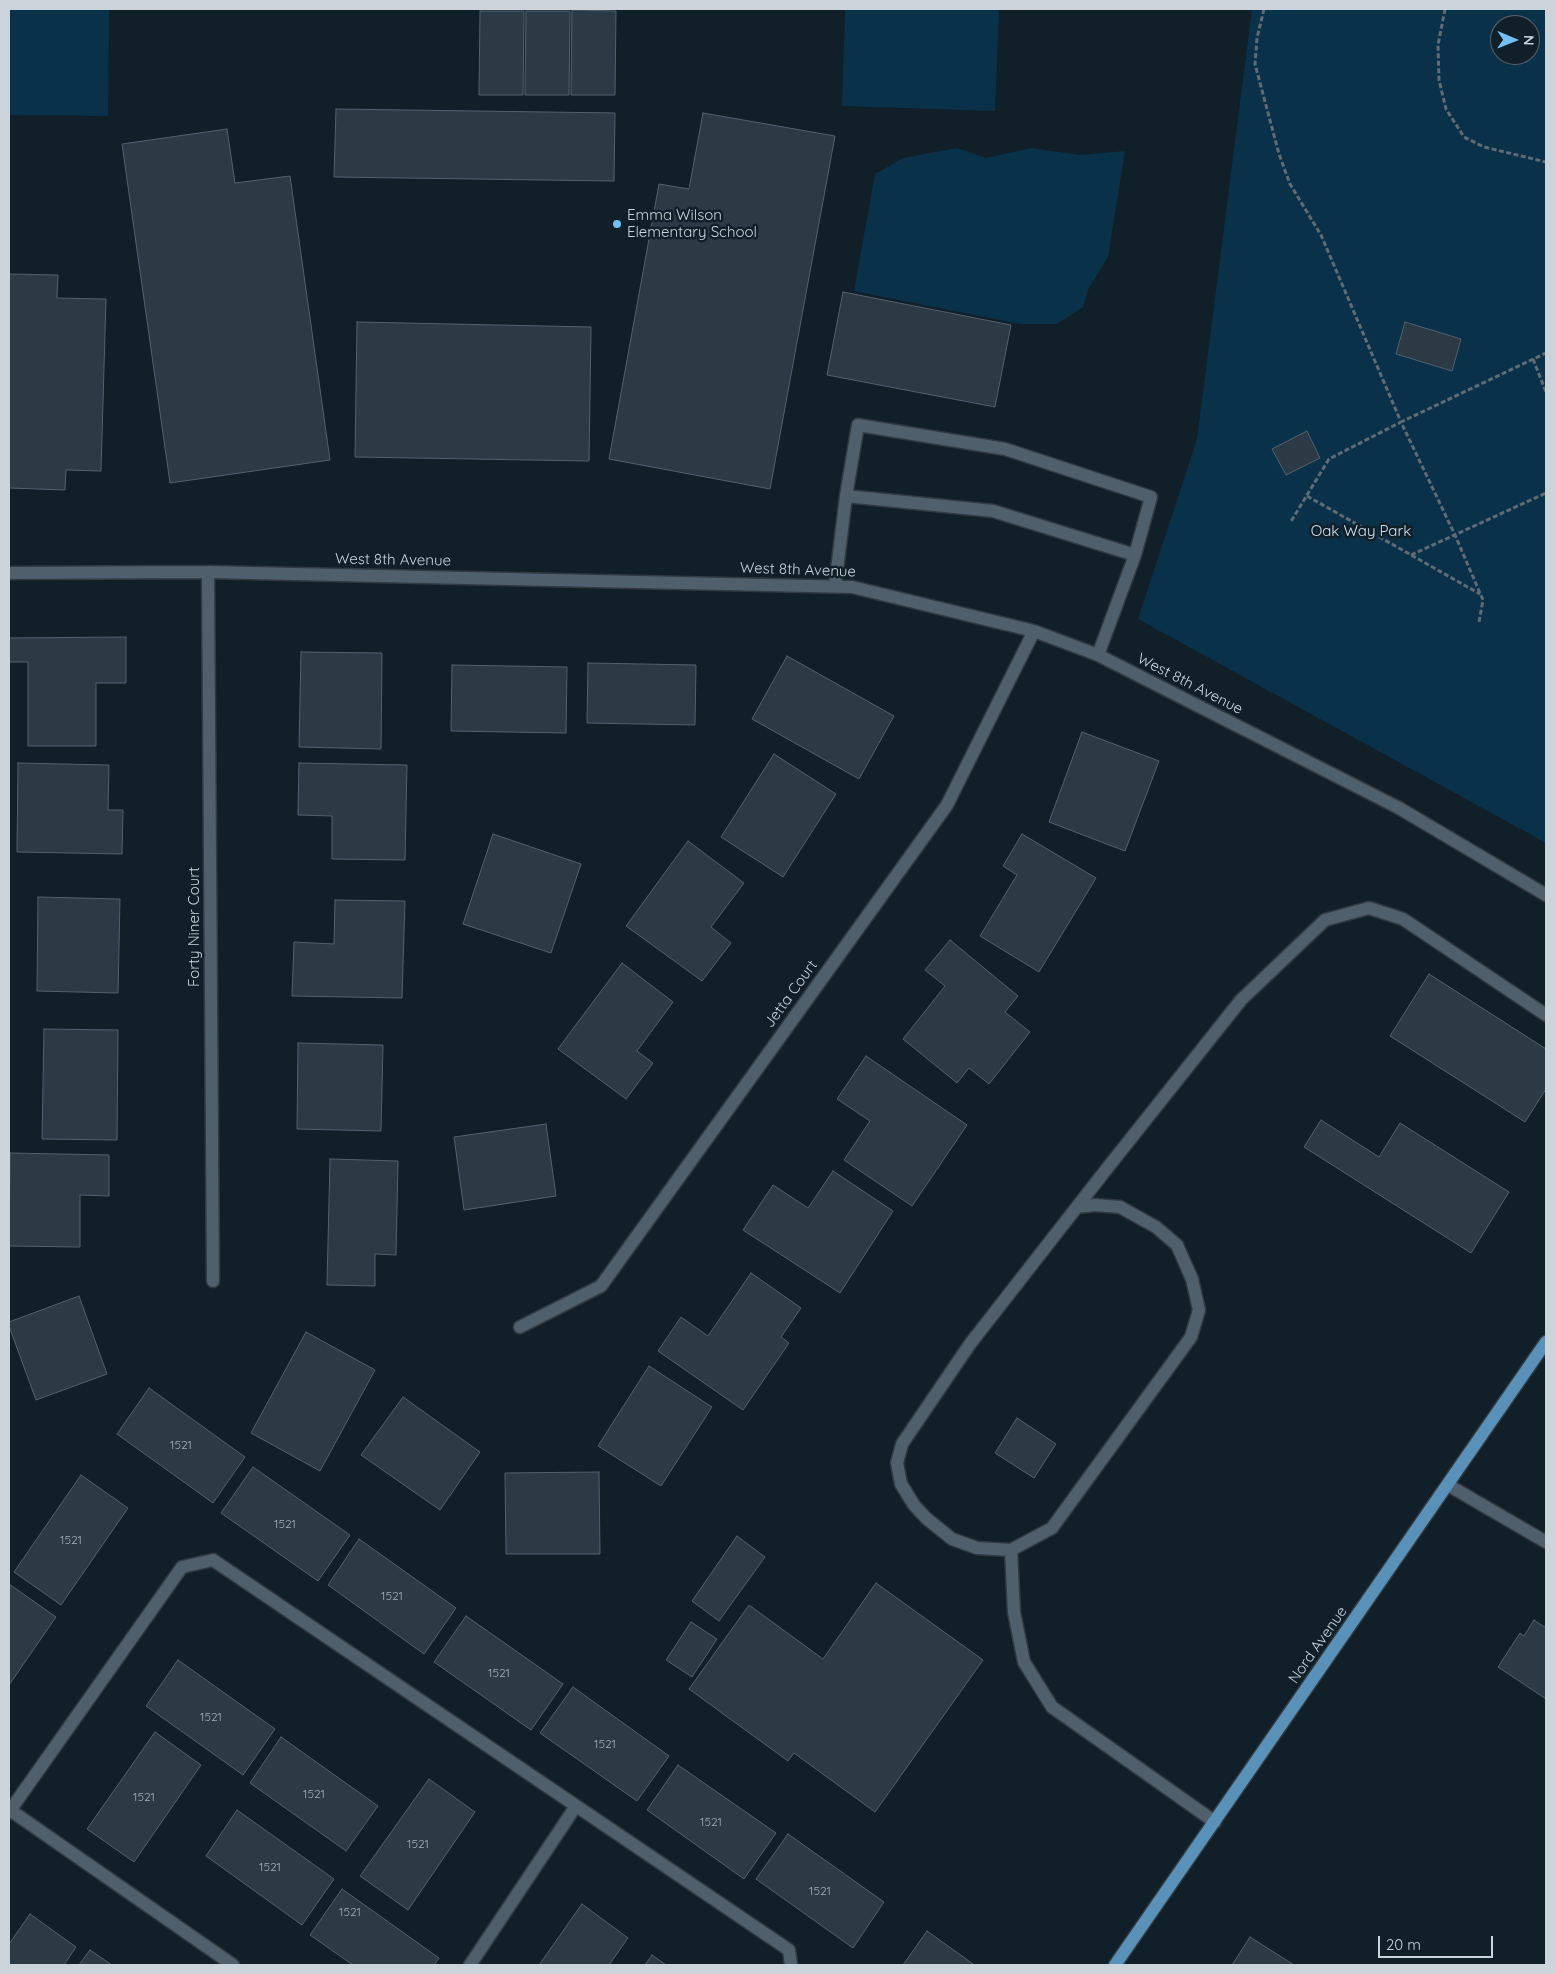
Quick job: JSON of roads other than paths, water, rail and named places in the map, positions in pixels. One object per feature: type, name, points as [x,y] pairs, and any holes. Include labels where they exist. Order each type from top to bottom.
[{"type":"main road","name":"Nord Avenue","points":[[1115,1965],[1546,1342]]},
{"type":"street","points":[[835,586],[846,496],[858,425],[1005,449],[1152,497],[1135,555],[1098,655]]},
{"type":"street","points":[[846,496],[994,511],[1135,555]]},
{"type":"street","name":"West 8th Avenue","points":[[9,572],[208,572],[852,587],[1034,631],[1098,655],[1399,808],[1546,895]]},
{"type":"street","name":"Forty Niner Court","points":[[208,572],[213,1281]]},
{"type":"street","name":"Jetta Court","points":[[520,1327],[601,1286],[947,805],[1034,631]]},
{"type":"street","points":[[1077,1208],[1095,1205],[1120,1207],[1156,1227],[1177,1245],[1192,1279],[1199,1310],[1191,1337],[1052,1528],[1011,1550],[977,1548],[952,1539],[926,1518],[914,1505],[901,1484],[897,1463],[902,1444],[970,1344],[1077,1208],[1241,1000],[1325,920],[1369,908],[1403,919],[1546,1014]]},
{"type":"street","points":[[1448,1485],[1546,1542]]},
{"type":"street","points":[[1011,1550],[1014,1612],[1024,1662],[1052,1708],[1215,1822]]},
{"type":"street","points":[[233,1965],[10,1811],[182,1566],[213,1560],[789,1950],[791,1965]]},
{"type":"street","points":[[470,1965],[576,1806]]},
{"type":"place","name":"Emma Wilson Elementary School","points":[[617,224]]},
{"type":"park label","name":"Oak Way Park","points":[[1361,531]]}]
